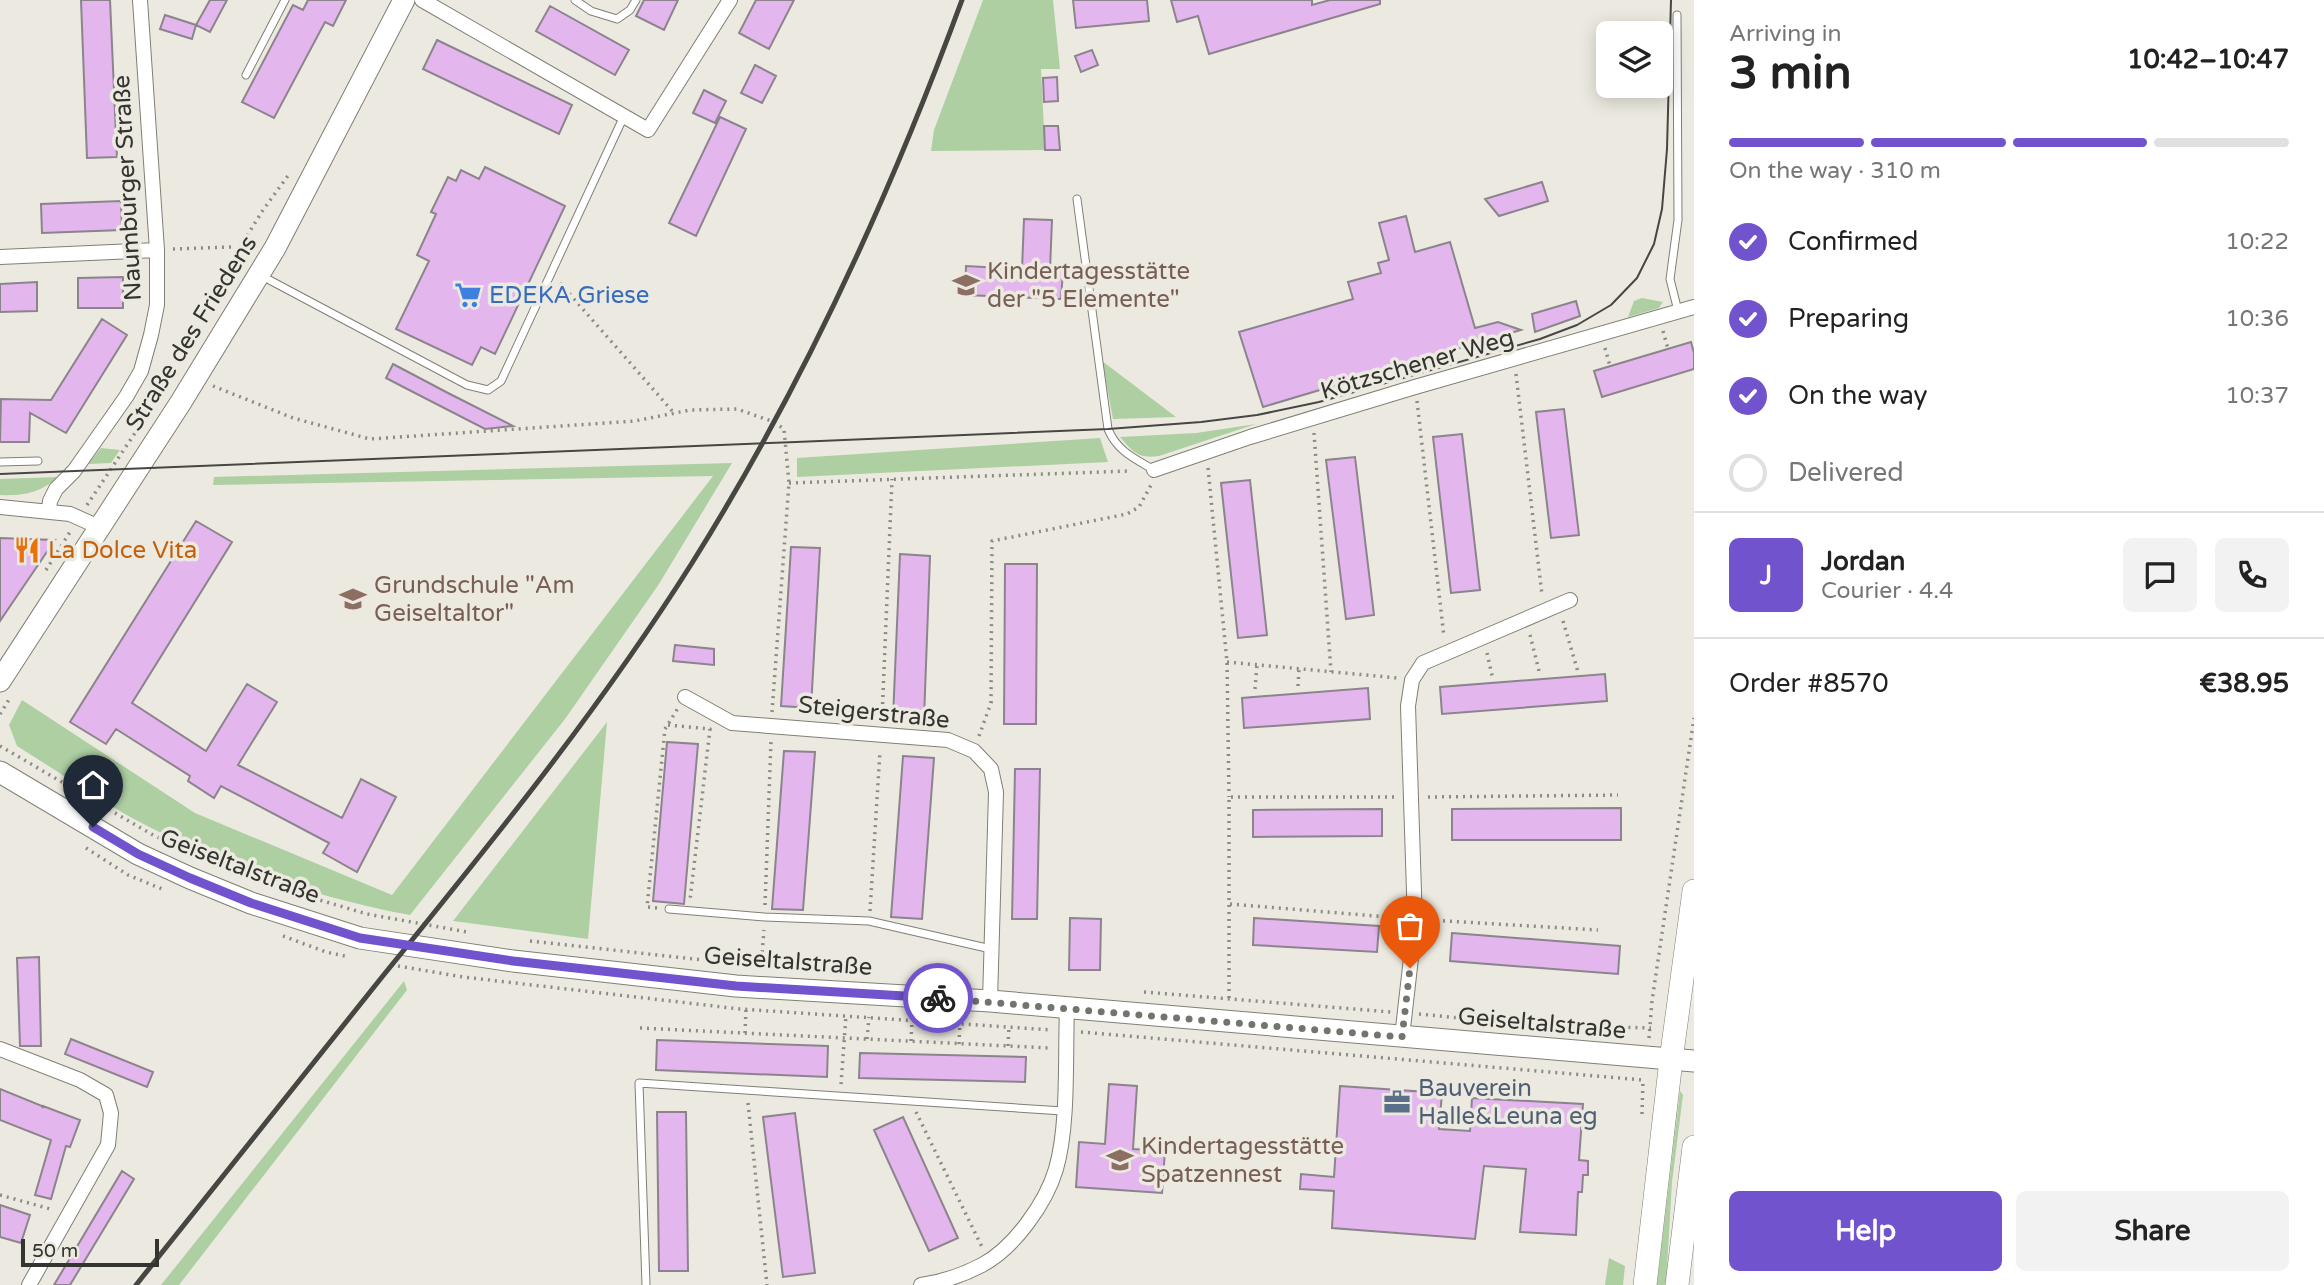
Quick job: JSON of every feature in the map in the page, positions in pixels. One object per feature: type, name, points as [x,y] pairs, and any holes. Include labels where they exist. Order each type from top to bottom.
[{"type":"main road","points":[[1645,1285],[1694,891]]},
{"type":"main road","points":[[1677,1285],[1694,1150]]},
{"type":"street","name":"Naumburger Straße","points":[[49,510],[50,501],[57,489],[74,471],[126,397],[141,371],[151,335],[156,305],[157,250],[140,0]]},
{"type":"street","name":"Straße des Friedens","points":[[0,681],[195,378],[275,248],[404,0]]},
{"type":"street","points":[[422,0],[648,131],[730,0]]},
{"type":"street","points":[[0,257],[157,250]]},
{"type":"street","name":"Kötzschener Weg","points":[[1154,470],[1415,387],[1694,307]]},
{"type":"street","points":[[0,506],[49,510],[78,517],[99,527]]},
{"type":"street","points":[[1402,1037],[1415,923],[1408,706],[1412,680],[1423,663],[1564,603]]},
{"type":"street","name":"Steigerstraße","points":[[685,698],[732,723],[948,740],[974,751],[991,769],[996,792],[990,1001]]},
{"type":"street","name":"Geiseltalstraße","points":[[0,772],[138,854],[190,878],[251,903],[360,938],[513,961],[736,986],[990,1001],[1694,1061]]},
{"type":"street","points":[[921,1285],[941,1282],[984,1265],[1014,1239],[1038,1207],[1056,1170],[1062,1139],[1067,1008]]},
{"type":"street","points":[[0,1049],[80,1080],[106,1095],[111,1113],[108,1145],[29,1285]]},
{"type":"lane","points":[[246,75],[285,0]]},
{"type":"lane","points":[[575,0],[591,11],[617,19],[630,10],[636,0]]},
{"type":"lane","points":[[1677,15],[1678,220],[1670,279],[1678,311]]},
{"type":"lane","points":[[259,274],[467,386],[488,390],[501,382],[624,116]]},
{"type":"lane","points":[[1077,199],[1108,429],[1121,450],[1154,470]]},
{"type":"lane","points":[[0,462],[38,461]]},
{"type":"lane","points":[[669,909],[765,917],[869,921],[991,949]]},
{"type":"lane","points":[[646,1285],[639,1083],[1063,1111]]},
{"type":"path","points":[[223,296],[237,252],[293,167]]},
{"type":"path","points":[[157,250],[232,247],[259,274]]},
{"type":"path","points":[[550,272],[674,413]]},
{"type":"path","points":[[1514,359],[1544,611]]},
{"type":"path","points":[[195,378],[293,418],[370,439],[635,421],[690,410],[737,409],[774,422],[784,429],[789,483],[771,725],[761,966],[521,940]]},
{"type":"path","points":[[1415,387],[1446,653]]},
{"type":"path","points":[[78,517],[145,418]]},
{"type":"path","points":[[1313,419],[1331,672]]},
{"type":"path","points":[[1206,452],[1227,662],[1229,998]]},
{"type":"path","points":[[789,483],[1154,470],[1153,481],[1139,506],[1127,514],[992,541],[991,703],[974,751]]},
{"type":"path","points":[[869,921],[881,733],[891,479]]},
{"type":"path","points":[[1564,603],[1578,672]]},
{"type":"path","points":[[1526,619],[1540,675]]},
{"type":"path","points":[[1483,637],[1493,680]]},
{"type":"path","points":[[1227,662],[1412,680]]},
{"type":"path","points":[[1255,689],[1257,665]]},
{"type":"path","points":[[1297,686],[1299,669]]},
{"type":"path","points":[[669,909],[647,907],[666,729],[685,698]]},
{"type":"path","points":[[1643,1080],[1652,1001],[1694,718]]},
{"type":"path","points":[[668,725],[710,729],[689,911]]},
{"type":"path","points":[[0,746],[153,835],[218,865],[279,888],[366,914],[470,933]]},
{"type":"path","points":[[1229,797],[1618,795]]},
{"type":"path","points":[[1137,992],[1532,1025],[1651,1028]]},
{"type":"path","points":[[745,1033],[746,1009]]},
{"type":"path","points":[[840,1096],[846,1016]]},
{"type":"path","points":[[867,1039],[869,1017]]},
{"type":"path","points":[[911,1041],[912,1020]]},
{"type":"path","points":[[959,1044],[960,1023]]},
{"type":"path","points":[[1008,1046],[1009,1027]]},
{"type":"path","points":[[640,1028],[1065,1049]]},
{"type":"path","points":[[746,1090],[767,1285]]},
{"type":"path","points":[[910,1101],[989,1261]]},
{"type":"path","points":[[0,1195],[69,1214]]},
{"type":"green space","points":[[983,0],[1053,0],[1060,69],[1041,69],[1045,150],[931,151],[934,130]]},
{"type":"green space","points":[[1642,298],[1663,302],[1659,308],[1628,317],[1634,301]]},
{"type":"green space","points":[[1102,361],[1176,417],[1113,419]]},
{"type":"green space","points":[[1256,424],[1159,456],[1136,453],[1120,437],[1196,433]]},
{"type":"green space","points":[[1100,438],[1108,462],[797,477],[797,458]]},
{"type":"green space","points":[[101,448],[120,450],[111,463],[88,464]]},
{"type":"green space","points":[[732,463],[659,584],[565,719],[410,915],[338,899],[268,878],[167,836],[119,811],[17,746],[9,725],[22,700],[195,813],[392,895],[713,476],[213,485],[214,477]]},
{"type":"green space","points":[[58,477],[45,487],[31,492],[0,495],[0,479]]},
{"type":"green space","points":[[607,722],[588,939],[453,921]]},
{"type":"green space","points":[[404,981],[407,990],[179,1285],[161,1285]]},
{"type":"green space","points":[[1680,1091],[1683,1095],[1672,1182],[1666,1285],[1657,1285]]},
{"type":"green space","points":[[1609,1258],[1625,1266],[1623,1285],[1605,1285]]},
{"type":"building","points":[[81,0],[110,0],[117,157],[87,158]]},
{"type":"building","points":[[210,0],[227,0],[210,32],[196,25]]},
{"type":"building","points":[[308,0],[346,0],[333,26],[325,22],[274,118],[242,102],[293,5],[303,10]]},
{"type":"building","points":[[644,0],[678,0],[664,30],[636,16]]},
{"type":"building","points":[[756,0],[794,0],[769,49],[739,33]]},
{"type":"building","points":[[1073,0],[1147,0],[1149,21],[1076,28]]},
{"type":"building","points":[[1171,0],[1312,0],[1312,5],[1330,0],[1380,0],[1380,4],[1209,54],[1198,16],[1177,22]]},
{"type":"building","points":[[550,6],[629,50],[615,75],[536,31]]},
{"type":"building","points":[[165,15],[196,25],[192,39],[160,29]]},
{"type":"building","points":[[437,40],[572,105],[559,134],[423,69]]},
{"type":"building","points":[[1092,50],[1098,65],[1081,72],[1075,56]]},
{"type":"building","points":[[755,65],[776,76],[762,103],[741,93]]},
{"type":"building","points":[[1057,77],[1058,101],[1044,102],[1043,78]]},
{"type":"building","points":[[704,90],[726,101],[715,123],[693,113]]},
{"type":"building","points":[[720,117],[746,129],[696,236],[669,223]]},
{"type":"building","points":[[1044,126],[1058,126],[1060,150],[1045,150]]},
{"type":"building","name":"EDEKA Griese","points":[[485,167],[565,206],[495,354],[481,347],[472,365],[396,329],[429,261],[417,255],[436,214],[431,212],[448,177],[456,181],[461,170],[479,179]]},
{"type":"building","points":[[1542,182],[1548,201],[1499,216],[1485,199]]},
{"type":"building","points":[[121,201],[122,230],[42,233],[41,204]]},
{"type":"building","points":[[1406,216],[1415,252],[1450,242],[1475,328],[1498,322],[1521,330],[1263,407],[1239,332],[1353,299],[1348,282],[1381,273],[1378,263],[1389,260],[1379,223]]},
{"type":"building","points":[[1024,219],[1052,220],[1050,270],[1063,271],[1061,299],[965,295],[966,266],[1022,269]]},
{"type":"building","points":[[123,277],[123,308],[78,308],[78,278]]},
{"type":"building","points":[[37,282],[37,311],[0,312],[0,284]]},
{"type":"building","points":[[1576,301],[1580,316],[1535,332],[1532,314]]},
{"type":"building","points":[[102,319],[127,335],[66,433],[30,413],[29,442],[0,442],[1,399],[51,400]]},
{"type":"building","points":[[1691,342],[1694,369],[1602,397],[1594,371]]},
{"type":"building","points":[[393,364],[513,426],[485,429],[413,392],[386,378]]},
{"type":"building","points":[[1564,409],[1579,535],[1551,538],[1536,412]]},
{"type":"building","points":[[1462,434],[1480,590],[1451,593],[1433,437]]},
{"type":"building","points":[[1355,457],[1374,615],[1346,619],[1326,460]]},
{"type":"building","points":[[1250,480],[1267,635],[1238,638],[1221,483]]},
{"type":"building","points":[[196,521],[232,542],[132,703],[206,751],[247,684],[277,702],[238,765],[342,818],[361,779],[396,797],[357,872],[323,853],[329,843],[221,786],[214,798],[188,781],[190,776],[116,729],[106,744],[70,722]]},
{"type":"building","points":[[0,538],[55,540],[0,621]]},
{"type":"building","points":[[791,547],[820,548],[811,708],[781,706]]},
{"type":"building","points":[[900,554],[930,556],[924,719],[893,718]]},
{"type":"building","points":[[1005,564],[1037,564],[1036,724],[1004,724]]},
{"type":"building","points":[[675,645],[714,649],[714,665],[673,661]]},
{"type":"building","points":[[1605,674],[1607,701],[1442,714],[1440,687]]},
{"type":"building","points":[[1368,688],[1370,719],[1244,728],[1242,698]]},
{"type":"building","points":[[667,742],[698,744],[684,904],[653,901]]},
{"type":"building","points":[[784,751],[815,752],[803,910],[772,909]]},
{"type":"building","points":[[903,756],[934,758],[922,919],[891,917]]},
{"type":"building","points":[[1015,769],[1040,769],[1037,919],[1012,919]]},
{"type":"building","points":[[1621,808],[1621,840],[1452,840],[1452,809]]},
{"type":"building","points":[[1382,809],[1382,836],[1253,837],[1253,810]]},
{"type":"building","points":[[1070,918],[1101,919],[1100,970],[1069,970]]},
{"type":"building","points":[[1254,918],[1379,926],[1377,952],[1253,945]]},
{"type":"building","points":[[1452,933],[1620,946],[1618,974],[1450,961]]},
{"type":"building","points":[[39,957],[41,1046],[20,1046],[17,958]]},
{"type":"building","points":[[71,1039],[153,1072],[147,1087],[65,1054]]},
{"type":"building","points":[[657,1040],[828,1046],[827,1077],[656,1070]]},
{"type":"building","points":[[860,1053],[1026,1057],[1025,1082],[859,1078]]},
{"type":"building","points":[[1109,1084],[1137,1086],[1133,1149],[1165,1151],[1162,1193],[1076,1187],[1079,1142],[1105,1144]]},
{"type":"building","points":[[1340,1086],[1442,1093],[1439,1129],[1470,1131],[1472,1098],[1583,1104],[1579,1160],[1588,1161],[1588,1175],[1583,1175],[1582,1192],[1578,1192],[1576,1235],[1520,1232],[1526,1169],[1484,1166],[1475,1239],[1332,1228],[1334,1191],[1300,1189],[1301,1174],[1334,1177]]},
{"type":"building","points":[[0,1089],[43,1108],[80,1120],[70,1147],[66,1146],[51,1199],[35,1195],[51,1140],[0,1120]]},
{"type":"building","points":[[657,1112],[686,1112],[688,1271],[659,1271]]},
{"type":"building","points":[[795,1113],[815,1273],[783,1277],[763,1117]]},
{"type":"building","points":[[903,1117],[958,1238],[929,1251],[874,1130]]},
{"type":"building","points":[[122,1171],[134,1179],[70,1285],[54,1285]]},
{"type":"building","points":[[0,1205],[30,1215],[21,1243],[0,1237]]},
{"type":"tram line","points":[[0,474],[1108,429],[1257,415],[1319,402],[1540,339],[1577,325],[1611,305],[1637,278],[1654,244],[1662,209],[1667,149],[1671,0]]},
{"type":"railway","points":[[136,1285],[543,775],[620,670],[692,563],[771,428],[842,289],[905,146],[962,0]]},
{"type":"way so far","points":[[938,998],[1402,1037],[1410,968]]},
{"type":"place","name":"Kindertagesstätte der \"5 Elemente\"","points":[[966,285]]},
{"type":"place","name":"EDEKA Griese","points":[[468,295]]},
{"type":"place","name":"La Dolce Vita","points":[[27,550]]},
{"type":"place","name":"Grundschule \"Am Geiseltaltor\"","points":[[353,599]]},
{"type":"place","name":"Bauverein Halle&Leuna eg","points":[[1397,1102]]},
{"type":"place","name":"Kindertagesstätte Spatzennest","points":[[1120,1160]]},
{"type":"route","points":[[93,827],[138,854],[190,878],[251,903],[360,938],[513,961],[736,986],[938,998]]}]
